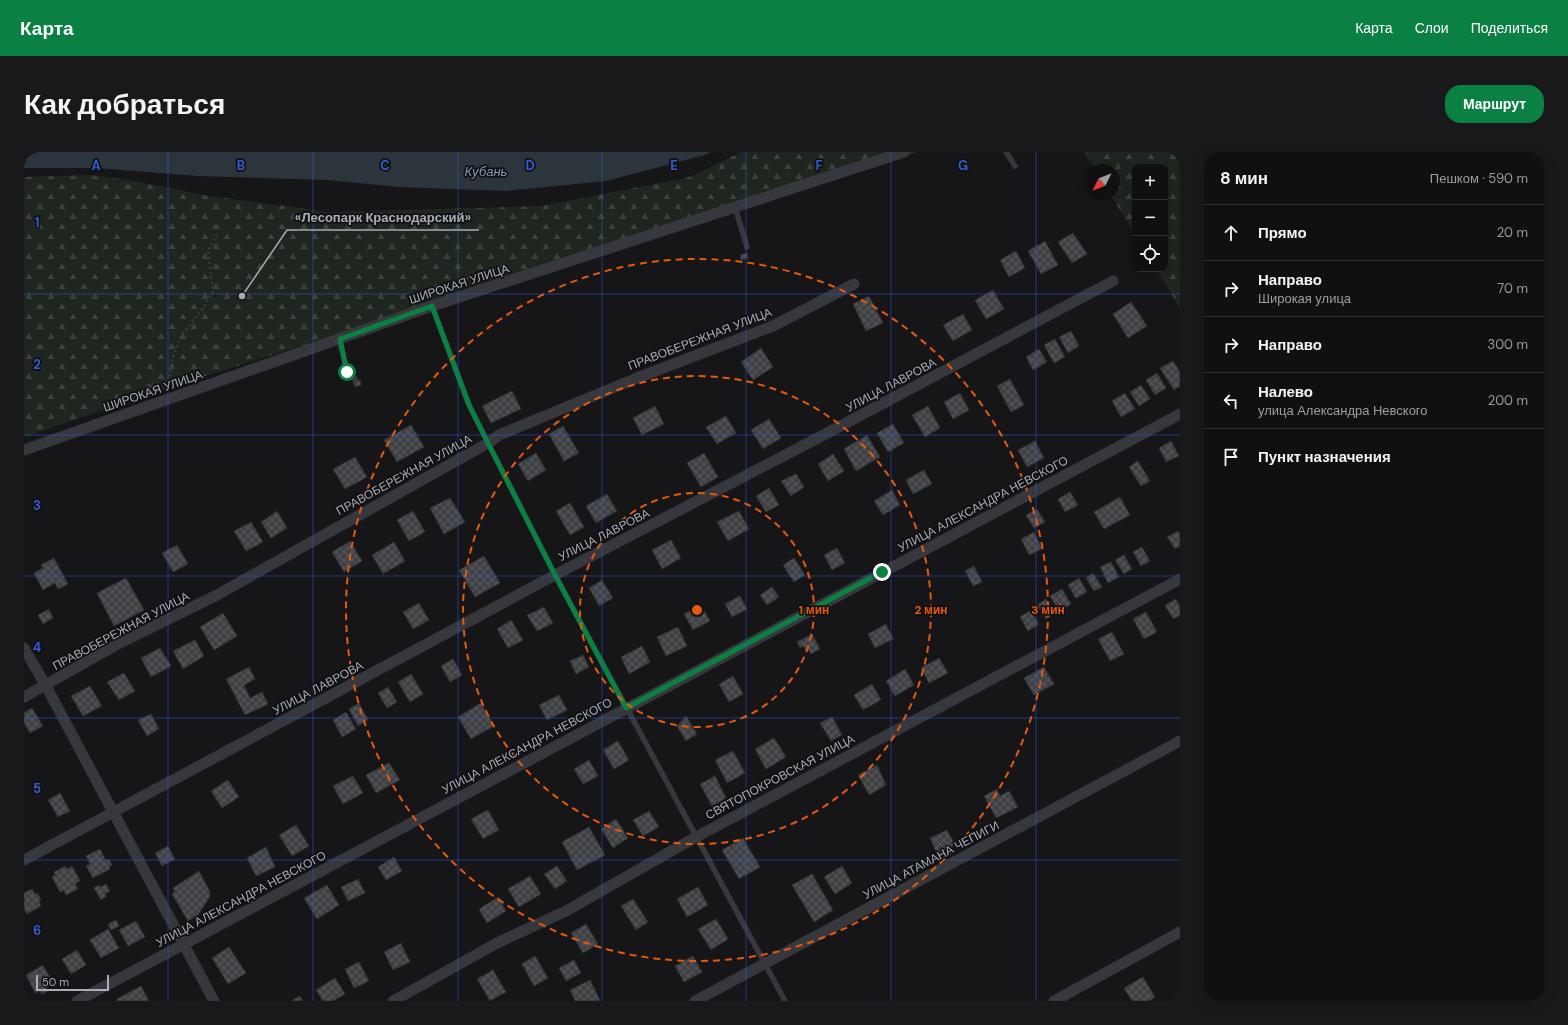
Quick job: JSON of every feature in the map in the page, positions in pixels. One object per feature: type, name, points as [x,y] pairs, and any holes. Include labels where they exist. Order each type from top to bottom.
[{"type":"street","name":"ШИРОКАЯ УЛИЦА","points":[[24,450],[432,306],[904,152]]},
{"type":"street","name":"УЛИЦА ЛАВРОВА","points":[[24,860],[555,575],[816,439],[1113,281]]},
{"type":"street","name":"ПРАВОБЕРЕЖНАЯ УЛИЦА","points":[[24,698],[116,645],[217,595],[488,443],[499,435],[615,387],[773,326],[854,284]]},
{"type":"street","name":"УЛИЦА АЛЕКСАНДРА НЕВСКОГО","points":[[77,1001],[1180,414]]},
{"type":"street","name":"СВЯТОПОКРОВСКАЯ УЛИЦА","points":[[393,1001],[497,943],[566,911],[696,837],[1180,579]]},
{"type":"street","points":[[24,648],[114,812],[214,1001]]},
{"type":"street","name":"УЛИЦА АТАМАНА ЧЕПИГИ","points":[[695,1001],[1180,742]]},
{"type":"street","points":[[1054,1001],[1180,932]]},
{"type":"lane","points":[[1006,152],[1015,166]]},
{"type":"lane","points":[[735,207],[747,247]]},
{"type":"lane","points":[[432,306],[469,405],[555,575],[785,1001]]},
{"type":"lane","points":[[340,339],[347,372],[355,379]]},
{"type":"path","points":[[147,385],[156,383],[169,384],[172,359],[181,336],[204,307],[213,292],[208,251],[217,234]]},
{"type":"green space","points":[[741,152],[918,152],[193,380],[24,437],[24,177],[91,175],[129,180],[203,195],[329,212],[542,206],[690,177]]},
{"type":"green space","points":[[1084,152],[1180,152],[1180,308],[1158,272],[1168,272],[1168,164],[1132,164],[1132,230],[1114,200],[1120,200],[1120,164],[1091,164]]},
{"type":"water","name":"Кубань","points":[[24,152],[711,152],[705,155],[606,181],[506,191],[399,187],[327,180],[197,176],[98,168],[24,168]]},
{"type":"building","points":[[1073,233],[1087,254],[1072,263],[1058,242]]},
{"type":"building","points":[[1045,241],[1058,265],[1041,274],[1028,251]]},
{"type":"building","points":[[1016,251],[1025,268],[1009,277],[1000,260]]},
{"type":"building","points":[[747,253],[748,258],[741,260],[740,255]]},
{"type":"building","points":[[993,290],[1004,309],[986,319],[975,300]]},
{"type":"building","points":[[869,296],[883,323],[866,331],[853,304]]},
{"type":"building","points":[[1131,302],[1147,326],[1128,338],[1113,314]]},
{"type":"building","points":[[963,314],[972,330],[953,341],[943,325]]},
{"type":"building","points":[[1071,331],[1079,346],[1068,353],[1059,337]]},
{"type":"building","points":[[1055,339],[1065,357],[1054,363],[1044,345]]},
{"type":"building","points":[[761,348],[773,367],[753,380],[741,362]]},
{"type":"building","points":[[1039,349],[1047,362],[1033,370],[1026,357]]},
{"type":"building","points":[[1173,361],[1180,372],[1180,386],[1174,390],[1160,368]]},
{"type":"building","points":[[1157,373],[1166,388],[1155,395],[1146,380]]},
{"type":"building","points":[[1010,379],[1024,405],[1011,412],[997,386]]},
{"type":"building","points":[[360,380],[361,385],[355,387],[353,382]]},
{"type":"building","points":[[1141,385],[1150,399],[1139,406],[1130,392]]},
{"type":"building","points":[[512,391],[521,409],[491,423],[482,406]]},
{"type":"building","points":[[960,393],[969,410],[953,419],[944,402]]},
{"type":"building","points":[[1125,393],[1135,409],[1121,417],[1112,401]]},
{"type":"building","points":[[655,406],[664,424],[642,435],[633,418]]},
{"type":"building","points":[[928,406],[940,428],[925,437],[912,415]]},
{"type":"building","points":[[726,416],[736,433],[717,444],[706,427]]},
{"type":"building","points":[[769,419],[781,438],[763,449],[751,430]]},
{"type":"building","points":[[893,424],[904,443],[888,452],[877,433]]},
{"type":"building","points":[[411,425],[424,447],[397,462],[384,440]]},
{"type":"building","points":[[563,426],[579,453],[564,461],[549,434]]},
{"type":"building","points":[[867,435],[880,457],[856,471],[844,449]]},
{"type":"building","points":[[1035,441],[1044,458],[1027,467],[1018,450]]},
{"type":"building","points":[[1171,441],[1179,456],[1166,462],[1159,448]]},
{"type":"building","points":[[536,453],[546,470],[528,481],[518,464]]},
{"type":"building","points":[[704,453],[718,477],[701,487],[687,463]]},
{"type":"building","points":[[833,454],[844,471],[828,481],[818,464]]},
{"type":"building","points":[[355,457],[367,477],[345,489],[333,469]]},
{"type":"building","points":[[1138,461],[1150,481],[1141,486],[1129,467]]},
{"type":"building","points":[[924,470],[932,484],[913,494],[906,480]]},
{"type":"building","points":[[796,474],[804,487],[791,496],[781,481]]},
{"type":"building","points":[[769,488],[779,505],[766,512],[756,496]]},
{"type":"building","points":[[892,490],[900,505],[883,515],[874,501]]},
{"type":"building","points":[[1070,492],[1078,505],[1065,512],[1058,499]]},
{"type":"building","points":[[607,494],[617,511],[596,523],[586,506]]},
{"type":"building","points":[[1120,497],[1130,515],[1104,529],[1094,512]]},
{"type":"building","points":[[450,498],[465,522],[444,534],[430,508]]},
{"type":"building","points":[[570,503],[584,527],[570,535],[556,511]]},
{"type":"building","points":[[1037,509],[1045,522],[1034,528],[1026,515]]},
{"type":"building","points":[[277,511],[287,528],[271,538],[261,522]]},
{"type":"building","points":[[413,511],[425,532],[409,541],[397,520]]},
{"type":"building","points":[[739,511],[749,529],[728,541],[717,522]]},
{"type":"building","points":[[251,522],[263,542],[246,551],[234,531]]},
{"type":"building","points":[[1178,531],[1180,535],[1180,546],[1175,549],[1167,537]]},
{"type":"building","points":[[1034,532],[1042,549],[1029,555],[1021,539]]},
{"type":"building","points":[[671,540],[681,558],[662,569],[652,550]]},
{"type":"building","points":[[350,541],[362,561],[344,572],[332,552]]},
{"type":"building","points":[[394,542],[405,561],[383,574],[372,555]]},
{"type":"building","points":[[177,545],[188,564],[173,572],[162,553]]},
{"type":"building","points":[[1142,547],[1150,561],[1141,566],[1133,552]]},
{"type":"building","points":[[837,548],[845,563],[832,570],[824,555]]},
{"type":"building","points":[[1124,555],[1132,569],[1124,574],[1115,560]]},
{"type":"building","points":[[484,556],[500,583],[475,597],[459,570]]},
{"type":"building","points":[[54,558],[68,584],[58,589],[55,583],[43,590],[34,573],[43,568],[41,565]]},
{"type":"building","points":[[794,558],[805,575],[794,582],[783,565]]},
{"type":"building","points":[[1111,562],[1119,577],[1108,583],[1100,567]]},
{"type":"building","points":[[974,566],[982,582],[973,586],[965,571]]},
{"type":"building","points":[[1093,573],[1102,587],[1094,591],[1086,578]]},
{"type":"building","points":[[126,578],[144,610],[114,626],[97,593]]},
{"type":"building","points":[[1079,578],[1087,592],[1076,598],[1068,585]]},
{"type":"building","points":[[602,580],[613,598],[599,606],[589,588]]},
{"type":"building","points":[[772,587],[779,597],[767,605],[760,595]]},
{"type":"building","points":[[1062,589],[1071,604],[1059,611],[1050,596]]},
{"type":"building","points":[[740,596],[747,609],[732,617],[725,604]]},
{"type":"building","points":[[1046,599],[1055,613],[1046,619],[1037,605]]},
{"type":"building","points":[[1176,599],[1180,607],[1180,615],[1173,619],[1165,605]]},
{"type":"building","points":[[419,603],[429,620],[413,629],[403,612]]},
{"type":"building","points":[[701,605],[710,621],[693,630],[684,614]]},
{"type":"building","points":[[544,607],[553,623],[537,631],[527,615]]},
{"type":"building","points":[[49,609],[53,618],[43,624],[38,615]]},
{"type":"building","points":[[1030,611],[1039,624],[1028,631],[1020,617]]},
{"type":"building","points":[[1146,612],[1157,632],[1144,639],[1133,619]]},
{"type":"building","points":[[223,613],[237,636],[214,650],[200,627]]},
{"type":"building","points":[[511,620],[523,640],[508,648],[497,629]]},
{"type":"building","points":[[886,624],[893,639],[875,648],[868,634]]},
{"type":"building","points":[[678,627],[687,646],[666,656],[657,637]]},
{"type":"building","points":[[1112,632],[1124,654],[1110,661],[1098,639]]},
{"type":"building","points":[[812,634],[820,649],[811,654],[808,649],[806,650],[803,646],[800,648],[797,642]]},
{"type":"building","points":[[195,640],[204,656],[183,669],[173,651]]},
{"type":"building","points":[[642,646],[650,662],[629,674],[621,657]]},
{"type":"building","points":[[160,648],[171,666],[151,677],[141,658]]},
{"type":"building","points":[[583,655],[589,667],[576,674],[570,661]]},
{"type":"building","points":[[939,658],[948,673],[929,683],[921,668]]},
{"type":"building","points":[[453,659],[462,675],[450,682],[441,666]]},
{"type":"building","points":[[249,667],[255,679],[244,685],[250,698],[262,692],[268,704],[245,715],[226,679]]},
{"type":"building","points":[[1044,667],[1054,684],[1034,695],[1024,678]]},
{"type":"building","points":[[905,669],[914,685],[895,696],[886,681]]},
{"type":"building","points":[[124,673],[135,691],[119,700],[107,682]]},
{"type":"building","points":[[411,674],[423,694],[410,702],[398,682]]},
{"type":"building","points":[[733,676],[743,694],[729,702],[719,684]]},
{"type":"building","points":[[872,684],[881,700],[863,710],[854,695]]},
{"type":"building","points":[[90,686],[102,706],[83,716],[71,696]]},
{"type":"building","points":[[388,687],[397,702],[387,708],[378,693]]},
{"type":"building","points":[[559,695],[567,710],[547,720],[539,705]]},
{"type":"building","points":[[359,703],[368,720],[358,726],[349,709]]},
{"type":"building","points":[[481,703],[494,726],[471,739],[458,717]]},
{"type":"building","points":[[32,708],[43,726],[30,733],[24,723],[24,713]]},
{"type":"building","points":[[346,712],[356,729],[342,737],[333,720]]},
{"type":"building","points":[[151,714],[159,729],[147,736],[138,720]]},
{"type":"building","points":[[686,716],[697,734],[686,741],[677,726]]},
{"type":"building","points":[[832,717],[842,735],[831,741],[820,723]]},
{"type":"building","points":[[774,738],[786,757],[766,769],[755,749]]},
{"type":"building","points":[[618,741],[629,760],[614,769],[603,750]]},
{"type":"building","points":[[733,751],[745,773],[727,783],[715,760]]},
{"type":"building","points":[[589,760],[598,776],[583,784],[574,769]]},
{"type":"building","points":[[389,763],[400,780],[376,793],[366,775]]},
{"type":"building","points":[[877,765],[886,785],[869,795],[858,775]]},
{"type":"building","points":[[353,776],[363,793],[343,804],[333,786]]},
{"type":"building","points":[[715,776],[726,798],[712,806],[700,784]]},
{"type":"building","points":[[228,780],[239,797],[222,808],[211,791]]},
{"type":"building","points":[[997,789],[1000,796],[1009,791],[1018,807],[996,818],[984,796]]},
{"type":"building","points":[[60,793],[70,811],[58,817],[48,800]]},
{"type":"building","points":[[488,810],[499,830],[483,839],[471,819]]},
{"type":"building","points":[[649,811],[659,827],[643,836],[633,820]]},
{"type":"building","points":[[616,819],[628,838],[613,848],[601,829]]},
{"type":"building","points":[[296,825],[309,846],[292,856],[279,835]]},
{"type":"building","points":[[589,827],[605,855],[577,870],[562,842]]},
{"type":"building","points":[[947,830],[955,845],[937,854],[930,838]]},
{"type":"building","points":[[743,838],[760,867],[739,879],[722,850]]},
{"type":"building","points":[[168,846],[175,859],[162,866],[155,853]]},
{"type":"building","points":[[266,847],[275,867],[256,876],[247,858]]},
{"type":"building","points":[[100,849],[106,861],[109,859],[112,865],[109,867],[110,869],[93,878],[86,866],[90,864],[86,856]]},
{"type":"building","points":[[394,857],[402,871],[386,880],[378,867]]},
{"type":"building","points":[[65,866],[67,869],[72,866],[80,881],[75,884],[78,889],[66,895],[64,890],[60,892],[52,877],[55,875],[54,872]]},
{"type":"building","points":[[557,866],[567,881],[555,889],[544,874]]},
{"type":"building","points":[[842,866],[852,883],[835,894],[824,877]]},
{"type":"building","points":[[199,871],[210,892],[209,898],[198,915],[188,921],[172,894],[175,892],[173,888]]},
{"type":"building","points":[[812,874],[833,910],[814,922],[792,885]]},
{"type":"building","points":[[530,876],[541,894],[519,907],[508,889]]},
{"type":"building","points":[[358,879],[365,893],[348,901],[341,887]]},
{"type":"building","points":[[106,884],[110,891],[105,894],[106,896],[101,900],[94,888],[99,885],[101,887]]},
{"type":"building","points":[[327,885],[339,905],[317,919],[304,898]]},
{"type":"building","points":[[698,887],[708,905],[687,917],[677,899]]},
{"type":"building","points":[[32,889],[35,894],[37,893],[41,900],[39,902],[41,906],[27,914],[24,909],[24,893]]},
{"type":"building","points":[[498,897],[506,911],[487,923],[479,909]]},
{"type":"building","points":[[633,899],[648,922],[636,930],[621,906]]},
{"type":"building","points":[[716,919],[728,939],[711,950],[698,929]]},
{"type":"building","points":[[116,920],[119,926],[111,930],[108,924]]},
{"type":"building","points":[[136,921],[145,937],[128,946],[119,930]]},
{"type":"building","points":[[586,924],[598,944],[583,953],[571,933]]},
{"type":"building","points":[[108,929],[119,948],[101,958],[90,940]]},
{"type":"building","points":[[401,943],[410,962],[393,970],[384,952]]},
{"type":"building","points":[[229,947],[246,973],[228,984],[212,958]]},
{"type":"building","points":[[77,950],[86,965],[71,974],[62,959]]},
{"type":"building","points":[[535,956],[548,978],[534,986],[522,964]]},
{"type":"building","points":[[693,956],[702,972],[684,982],[675,966]]},
{"type":"building","points":[[574,960],[581,973],[566,981],[559,968]]},
{"type":"building","points":[[359,962],[369,981],[354,988],[345,969]]},
{"type":"building","points":[[43,965],[53,983],[46,988],[48,991],[42,994],[40,991],[35,993],[26,975]]},
{"type":"building","points":[[493,970],[506,992],[490,1001],[477,979]]},
{"type":"building","points":[[1143,977],[1155,997],[1149,1001],[1132,1001],[1124,988]]},
{"type":"building","points":[[335,978],[345,994],[333,1001],[323,1001],[316,990]]},
{"type":"building","points":[[590,980],[600,1000],[575,1001],[570,990]]},
{"type":"building","points":[[141,986],[149,1001],[117,1001],[117,999]]},
{"type":"building","points":[[300,996],[303,1001],[291,1001]]},
{"type":"place","name":"«Лесопарк Краснодарский»","points":[[242,296]]},
{"type":"route","points":[[347,372],[340,339],[432,306],[469,405],[555,575],[626,708],[882,572]]}]
